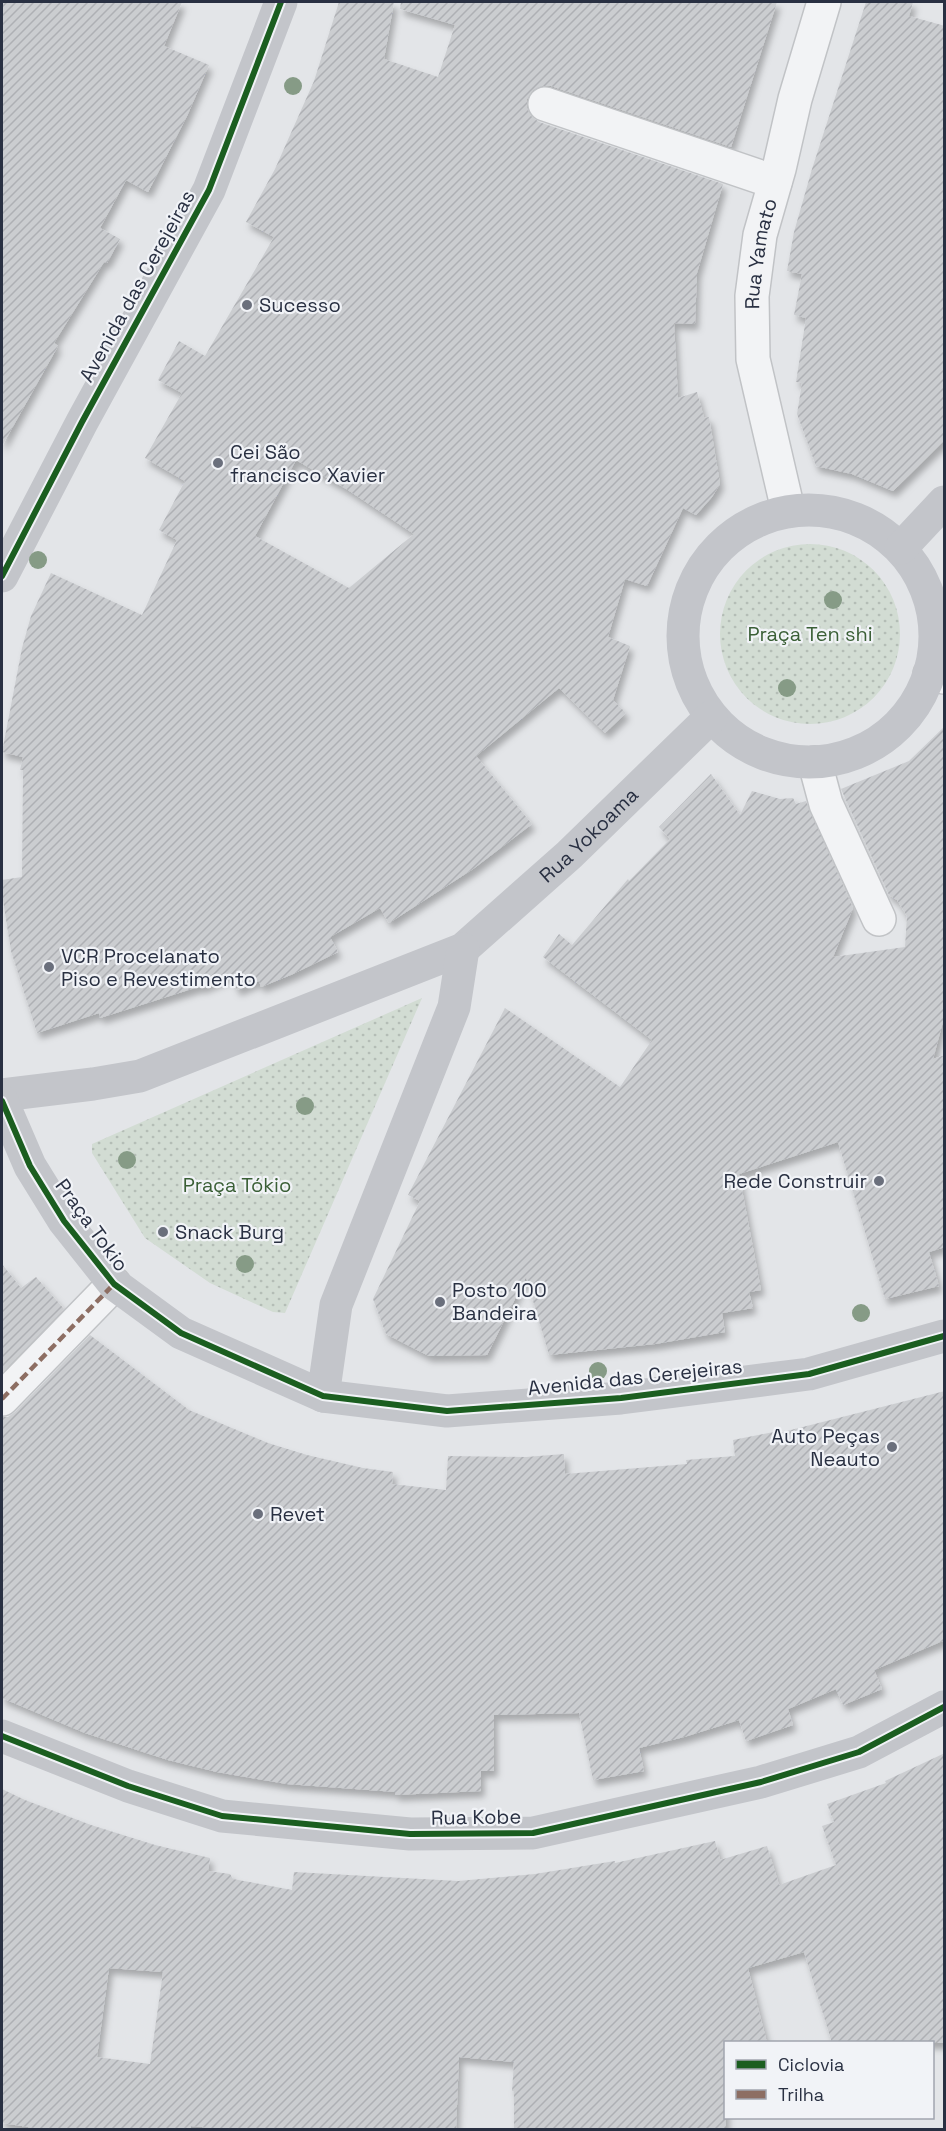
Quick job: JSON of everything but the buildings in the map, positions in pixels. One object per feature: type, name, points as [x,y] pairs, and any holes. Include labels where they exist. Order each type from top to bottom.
[{"type":"street","name":"Avenida das Cerejeiras","points":[[2,576],[82,422],[208,190],[281,2]]},
{"type":"street","name":"Rua Yamato","points":[[788,510],[753,359],[752,296],[760,235],[795,99],[824,2]]},
{"type":"street","points":[[545,104],[775,182]]},
{"type":"street","points":[[901,548],[945,502]]},
{"type":"street","points":[[788,510],[829,510],[868,523],[901,548],[920,575],[932,607],[937,675],[913,709],[886,737],[852,756],[814,763],[776,759],[740,743],[711,717],[692,684],[683,648],[685,609],[698,573],[721,543],[752,522],[788,510]]},
{"type":"street","name":"Rua Yokoama","points":[[463,949],[569,855],[711,717]]},
{"type":"street","points":[[814,763],[825,804],[879,919]]},
{"type":"street","points":[[2,1095],[140,1076],[463,949]]},
{"type":"street","points":[[323,1396],[336,1305],[454,1007],[463,949]]},
{"type":"street","name":"Praça Tokio","points":[[2,1101],[36,1175],[64,1221],[114,1284],[182,1333],[323,1396]]},
{"type":"street","points":[[2,1399],[114,1284]]},
{"type":"street","name":"Avenida das Cerejeiras","points":[[323,1396],[447,1411],[621,1398],[809,1374],[945,1336]]},
{"type":"street","name":"Rua Kobe","points":[[2,1736],[128,1786],[222,1816],[410,1834],[533,1833],[761,1782],[859,1752],[945,1707]]},
{"type":"green space","name":"Praça Ten shi","points":[[810,544],[844,551],[860,559],[874,570],[885,584],[893,600],[900,634],[893,668],[885,684],[874,698],[860,709],[844,717],[810,724],[776,717],[760,709],[746,698],[735,684],[727,668],[720,634],[727,600],[735,584],[746,570],[760,559],[776,551]]},
{"type":"green space","name":"Praça Tókio","points":[[422,998],[285,1313],[273,1312],[210,1283],[145,1238],[92,1153],[92,1144]]},
{"type":"marked path","points":[[2,1399],[114,1284]]},
{"type":"cycle path","points":[[2,576],[82,422],[209,190],[281,2]]},
{"type":"cycle path","points":[[2,1101],[30,1166],[64,1221],[114,1284],[181,1333],[323,1396],[447,1411],[621,1398],[809,1374],[944,1336]]},
{"type":"cycle path","points":[[2,1736],[128,1786],[222,1816],[410,1834],[533,1833],[761,1782],[859,1752],[944,1707]]},
{"type":"place","name":"Sucesso","points":[[247,305]]},
{"type":"place","name":"Cei São francisco Xavier","points":[[218,463]]},
{"type":"place","name":"VCR Procelanato Piso e Revestimento","points":[[49,967]]},
{"type":"place","name":"Rede Construir","points":[[879,1181]]},
{"type":"place","name":"Snack Burg","points":[[163,1232]]},
{"type":"place","name":"Posto 100 Bandeira","points":[[440,1302]]},
{"type":"place","name":"Auto Peças Neauto","points":[[892,1447]]},
{"type":"place","name":"Revet","points":[[258,1514]]}]
